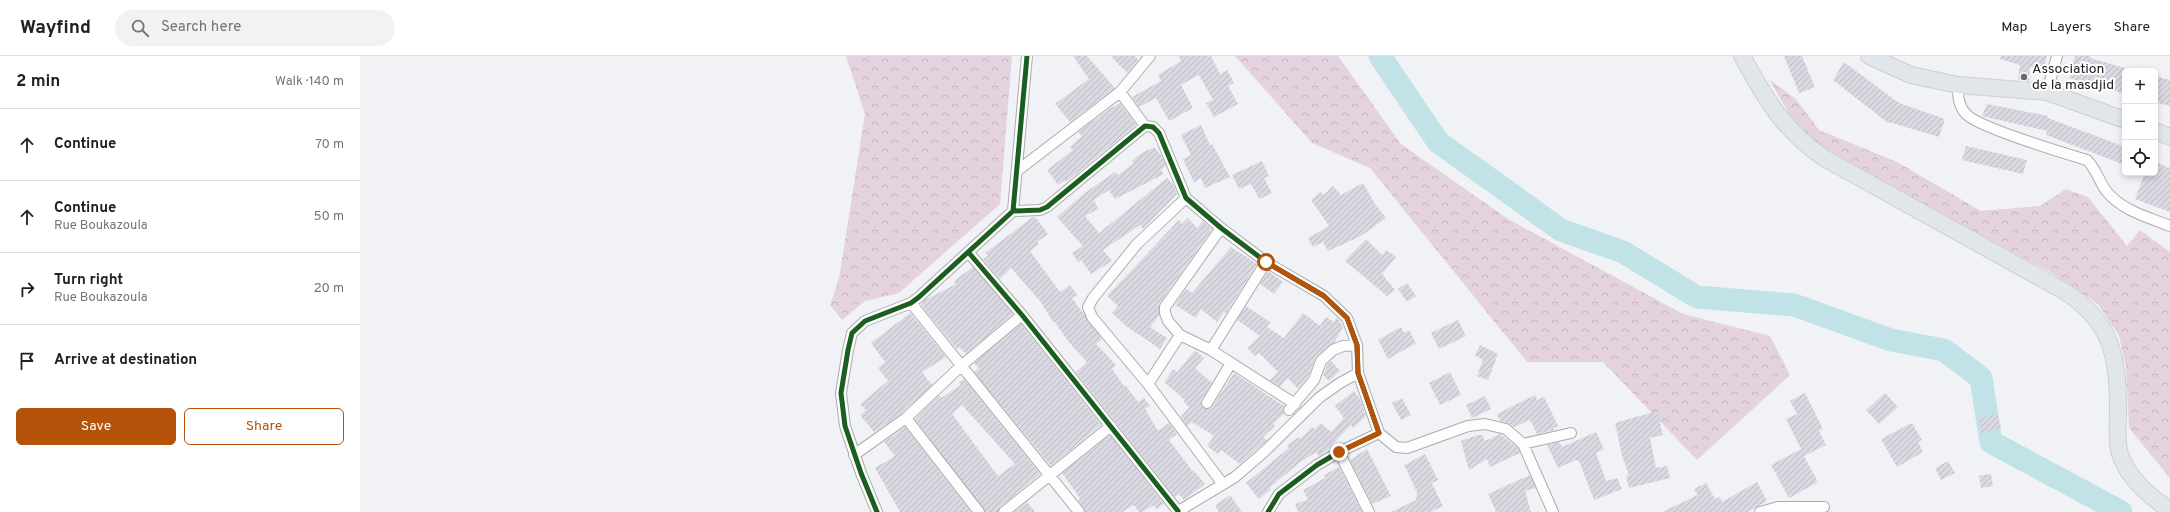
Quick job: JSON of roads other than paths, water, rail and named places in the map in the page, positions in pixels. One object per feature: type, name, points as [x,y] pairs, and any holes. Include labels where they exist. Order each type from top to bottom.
[{"type":"main road","points":[[1742,56],[1759,88],[1781,120],[1803,144],[1830,162],[2064,291],[2079,301],[2093,315],[2114,351],[2118,374],[2118,441],[2120,454],[2126,468],[2138,483],[2156,500],[2170,510]]},
{"type":"main road","points":[[1869,56],[1911,75],[1958,85],[2047,92],[2122,119]]},
{"type":"main road","points":[[2158,133],[2170,137]]},
{"type":"main road","points":[[2138,483],[2151,512]]},
{"type":"street","points":[[877,512],[854,455],[845,426],[840,393],[852,333],[865,320],[911,303],[969,253],[1012,211],[1027,56]]},
{"type":"street","points":[[1017,171],[1120,92],[1150,56]]},
{"type":"street","points":[[2047,92],[2057,56]]},
{"type":"street","points":[[1958,85],[1959,104],[1967,115],[1984,125],[2087,160],[2095,169],[2107,191],[2126,208],[2170,226]]},
{"type":"street","points":[[1120,92],[1145,126],[1153,127],[1159,133],[1186,198],[1221,228],[1266,262],[1324,296],[1341,312],[1351,326],[1357,345],[1358,373],[1379,433],[1396,447],[1407,448],[1468,426],[1485,424],[1506,429],[1523,444],[1553,512]]},
{"type":"street","points":[[1012,211],[1040,210],[1047,207],[1145,126]]},
{"type":"street","points":[[1186,198],[1137,244],[1093,298],[1088,307],[1092,317],[1148,384],[1222,483]]},
{"type":"street","points":[[1221,228],[1165,307],[1168,321],[1180,335],[1211,350],[1292,407],[1314,380],[1322,361],[1333,350],[1343,346],[1357,345]]},
{"type":"street","points":[[969,253],[1022,315],[1111,426],[1177,512],[1222,483],[1235,477],[1264,452],[1320,397],[1340,382],[1358,373]]},
{"type":"street","points":[[1211,350],[1266,262]]},
{"type":"street","points":[[911,303],[1079,512]]},
{"type":"street","points":[[854,455],[906,418],[961,366],[1022,315]]},
{"type":"street","points":[[1148,384],[1180,335]]},
{"type":"street","points":[[1207,403],[1231,363]]},
{"type":"street","points":[[906,418],[980,512]]},
{"type":"street","points":[[1004,512],[1048,475],[1111,426]]},
{"type":"street","points":[[1268,512],[1279,494],[1317,465],[1339,452],[1379,433]]},
{"type":"street","points":[[1523,444],[1571,433]]},
{"type":"street","points":[[1339,452],[1369,512]]},
{"type":"street","points":[[1760,512],[1778,507],[1824,507]]},
{"type":"waterway","points":[[1380,56],[1438,142],[1561,230],[1623,252],[1697,297],[1794,305],[1891,340],[1944,350],[1981,378],[1991,442],[2121,512]]},
{"type":"place","name":"Association de la masdjid","points":[[2024,77]]}]
